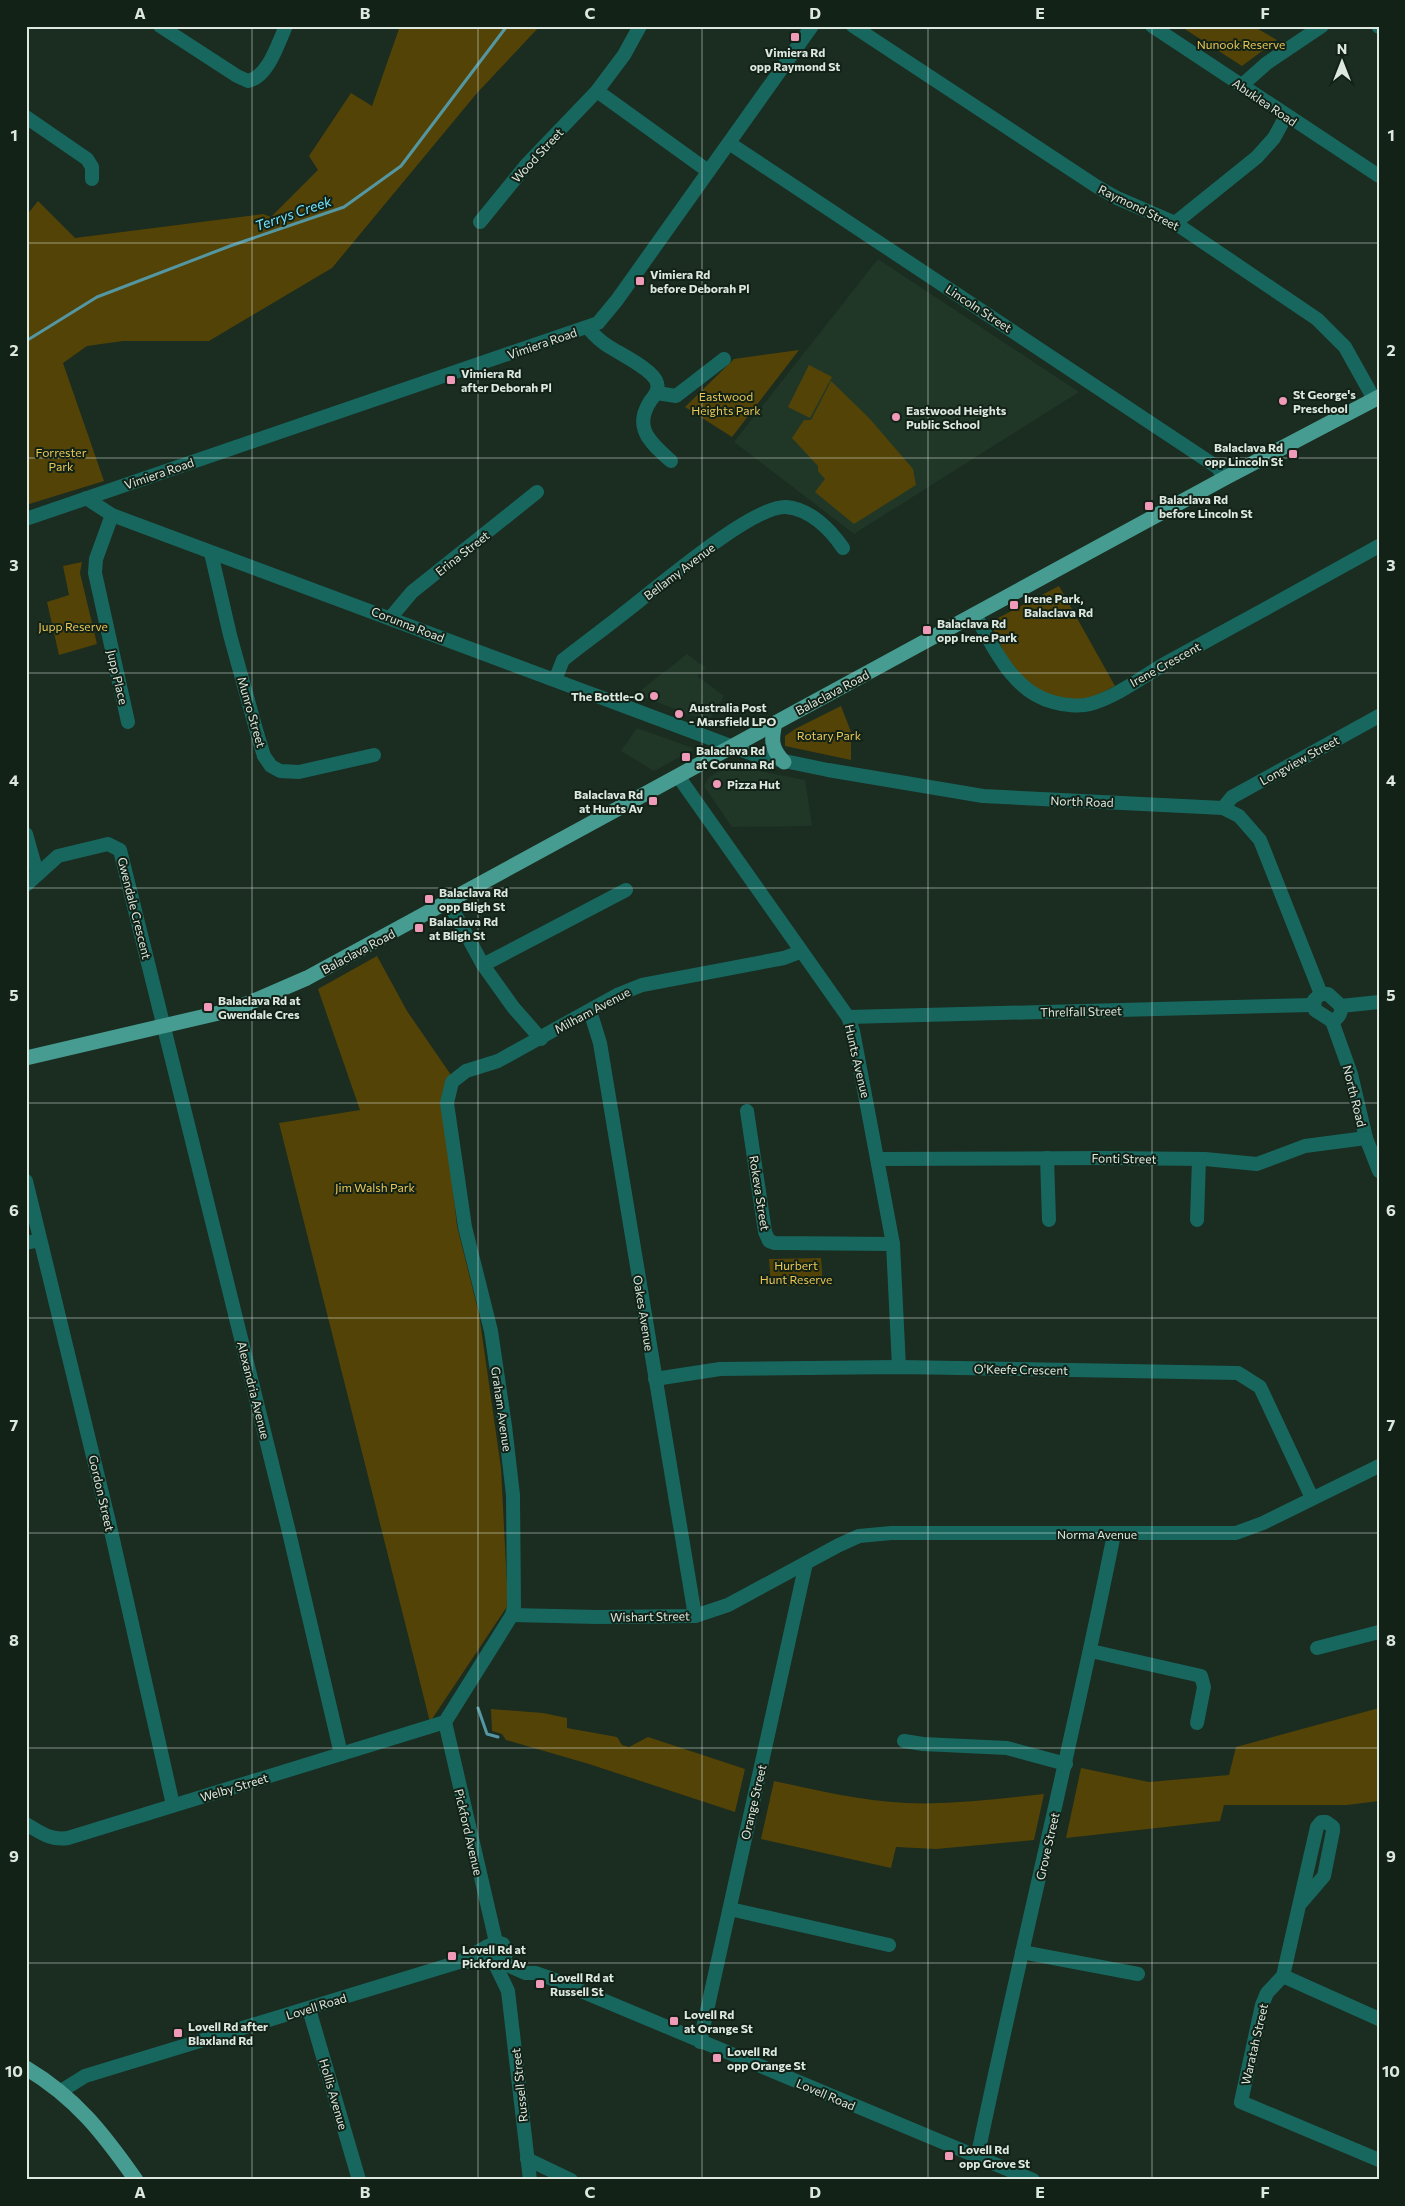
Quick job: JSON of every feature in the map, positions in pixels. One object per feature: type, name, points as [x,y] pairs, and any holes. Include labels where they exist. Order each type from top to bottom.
[{"type":"main road","name":"Balaclava Road","points":[[26,1058],[237,1008],[287,988],[1225,478],[1376,398]]},
{"type":"main road","points":[[775,723],[772,744],[775,753],[784,762]]},
{"type":"main road","points":[[26,2068],[61,2091],[94,2122],[136,2180]]},
{"type":"street","points":[[160,26],[237,76],[248,80],[253,80],[264,69],[286,26]]},
{"type":"street","name":"Wood Street","points":[[480,222],[528,163],[597,91],[624,55],[640,26]]},
{"type":"street","name":"Vimiera Road","points":[[26,519],[588,328],[603,318],[613,306],[812,26]]},
{"type":"street","name":"Raymond Street","points":[[852,26],[1096,186],[1117,198],[1175,222],[1299,306],[1328,328],[1345,347],[1376,398]]},
{"type":"street","name":"Abuklea Road","points":[[1152,26],[1379,176]]},
{"type":"street","points":[[1241,86],[1261,67],[1322,26]]},
{"type":"street","points":[[597,91],[708,171]]},
{"type":"street","points":[[1175,222],[1257,157],[1274,138],[1286,116]]},
{"type":"street","points":[[26,117],[87,159],[92,167],[92,179]]},
{"type":"street","name":"Lincoln Street","points":[[730,143],[1217,467],[1225,478]]},
{"type":"street","points":[[588,328],[599,340],[653,374],[658,383],[656,393],[645,410],[642,422],[649,440],[671,462]]},
{"type":"street","points":[[656,393],[676,396],[724,359]]},
{"type":"street","name":"Erina Street","points":[[390,617],[412,592],[537,492]]},
{"type":"street","name":"Corunna Road","points":[[86,498],[112,515],[211,553],[390,617],[732,747]]},
{"type":"street","name":"Bellamy Avenue","points":[[555,680],[563,660],[693,558],[752,520],[770,511],[784,507],[800,510],[818,520],[835,536],[843,548]]},
{"type":"street","name":"Jupp Place","points":[[112,515],[96,559],[95,573],[128,722]]},
{"type":"street","name":"Irene Crescent","points":[[975,615],[1003,662],[1020,685],[1041,698],[1054,703],[1088,705],[1105,699],[1156,668],[1379,546]]},
{"type":"street","name":"Munro Street","points":[[211,553],[230,635],[257,733],[264,756],[271,766],[280,771],[299,772],[374,755]]},
{"type":"street","name":"Longview Street","points":[[1223,808],[1232,797],[1379,716]]},
{"type":"street","name":"North Road","points":[[732,747],[784,762],[983,796],[1223,808]]},
{"type":"street","name":"Hunts Avenue","points":[[678,776],[800,952],[848,1017],[853,1031],[893,1244],[899,1367]]},
{"type":"street","points":[[1223,808],[1238,816],[1260,840],[1317,999],[1318,1013],[1332,1021],[1340,1014],[1341,1006]]},
{"type":"street","points":[[26,834],[37,873]]},
{"type":"street","name":"Gwendale Crescent","points":[[26,885],[37,873],[58,856],[108,844],[120,850],[165,1026]]},
{"type":"street","points":[[483,965],[626,890]]},
{"type":"street","points":[[448,901],[483,965],[513,1007],[541,1039]]},
{"type":"street","name":"Milham Avenue","points":[[452,1082],[466,1072],[498,1061],[541,1039],[590,1010],[642,985],[784,958],[800,952]]},
{"type":"street","points":[[1317,999],[1328,994],[1341,1006],[1379,1002]]},
{"type":"street","name":"Threlfall Street","points":[[848,1017],[1317,999]]},
{"type":"street","name":"Oakes Avenue","points":[[590,1010],[600,1043],[694,1616]]},
{"type":"street","name":"North Road","points":[[1332,1021],[1351,1074],[1366,1138],[1379,1171]]},
{"type":"street","name":"Alexandria Avenue","points":[[165,1026],[288,1528],[341,1754]]},
{"type":"street","name":"Graham Avenue","points":[[452,1082],[447,1103],[465,1226],[491,1331],[506,1434],[512,1495],[512,1615]]},
{"type":"street","name":"Rokeva Street","points":[[747,1111],[765,1232],[769,1241],[774,1243],[893,1244]]},
{"type":"street","name":"Fonti Street","points":[[878,1159],[1199,1159],[1257,1164],[1305,1146],[1366,1138]]},
{"type":"street","points":[[1047,1158],[1050,1220]]},
{"type":"street","points":[[1198,1220],[1199,1159]]},
{"type":"street","name":"Gordon Street","points":[[26,1181],[33,1241],[106,1512],[173,1805]]},
{"type":"street","name":"O'Keefe Crescent","points":[[655,1379],[720,1370],[899,1367],[1238,1373],[1260,1386],[1312,1498]]},
{"type":"street","name":"Norma Avenue","points":[[806,1563],[859,1536],[891,1534],[1236,1533],[1263,1523],[1379,1466]]},
{"type":"street","name":"Grove Street","points":[[980,2158],[979,2149],[1066,1764],[1114,1534]]},
{"type":"street","name":"Wishart Street","points":[[512,1615],[597,1617],[694,1616],[728,1605],[806,1563]]},
{"type":"street","name":"Orange Street","points":[[700,2042],[806,1563]]},
{"type":"street","points":[[444,1722],[512,1615]]},
{"type":"street","points":[[1317,1648],[1379,1632]]},
{"type":"street","points":[[1090,1651],[1201,1676],[1204,1687],[1197,1724]]},
{"type":"street","name":"Welby Street","points":[[26,1824],[48,1837],[62,1839],[444,1722]]},
{"type":"street","name":"Pickford Avenue","points":[[444,1722],[491,1944],[485,1956],[498,1960]]},
{"type":"street","points":[[904,1741],[924,1744],[1007,1748],[1066,1764]]},
{"type":"street","name":"Waratah Street","points":[[1300,1904],[1324,1876],[1333,1831],[1330,1823],[1321,1822],[1317,1827],[1283,1976],[1267,1993],[1262,2005],[1241,2102],[1379,2160]]},
{"type":"street","points":[[730,1909],[889,1945]]},
{"type":"street","points":[[491,1944],[503,1944],[498,1960]]},
{"type":"street","name":"Lovell Road","points":[[61,2091],[85,2076],[458,1962],[491,1944]]},
{"type":"street","points":[[1022,1952],[1138,1974]]},
{"type":"street","name":"Lovell Road","points":[[458,1962],[498,1960],[1033,2180]]},
{"type":"street","name":"Russell Street","points":[[498,1960],[508,1991],[530,2180]]},
{"type":"street","points":[[508,1991],[515,1976],[531,1973]]},
{"type":"street","points":[[1283,1976],[1379,2019]]},
{"type":"street","name":"Hollis Avenue","points":[[309,2009],[359,2180]]},
{"type":"street","points":[[527,2159],[571,2180]]},
{"type":"shaded area","name":"Eastwood Heights Public School","points":[[878,259],[1079,392],[854,534],[734,442]]},
{"type":"shaded area","points":[[687,654],[706,668],[697,676],[724,696],[708,722],[636,694]]},
{"type":"shaded area","points":[[637,728],[693,748],[693,750],[654,771],[621,751]]},
{"type":"shaded area","points":[[729,765],[805,780],[812,826],[732,827],[704,786],[709,777]]},
{"type":"green space","name":"Forrester Park","points":[[400,26],[540,26],[477,93],[332,268],[209,341],[123,341],[87,346],[63,363],[104,481],[26,505],[26,216],[38,201],[75,238],[263,214],[271,217],[318,170],[309,156],[351,93],[372,106]]},
{"type":"green space","name":"Nunook Reserve","points":[[1180,26],[1253,26],[1277,40],[1242,66]]},
{"type":"green space","name":"Eastwood Heights Park","points":[[799,350],[732,437],[685,407],[734,359]]},
{"type":"green space","points":[[809,365],[832,377],[810,418],[788,407]]},
{"type":"green space","points":[[831,381],[869,418],[913,469],[916,485],[854,524],[815,492],[825,479],[818,471],[818,466],[792,438],[804,420],[811,420]]},
{"type":"green space","name":"Jupp Reserve","points":[[82,562],[80,573],[97,644],[59,655],[47,602],[69,595],[63,566]]},
{"type":"green space","points":[[1059,586],[1115,686],[1094,696],[1082,699],[1059,698],[1047,694],[1026,682],[1010,664],[993,629],[996,619]]},
{"type":"green space","name":"Rotary Park","points":[[841,706],[851,732],[851,760],[785,746],[785,736]]},
{"type":"green space","name":"Jim Walsh Park","points":[[377,956],[407,1011],[451,1075],[452,1181],[457,1226],[479,1314],[501,1468],[508,1605],[430,1722],[279,1123],[360,1110],[318,989]]},
{"type":"green space","name":"Hurbert Hunt Reserve","points":[[821,1258],[823,1286],[771,1286],[769,1259]]},
{"type":"green space","points":[[1379,1708],[1379,1801],[1347,1805],[1224,1805],[1220,1821],[1066,1838],[1081,1768],[1149,1782],[1229,1775],[1236,1747]]},
{"type":"green space","points":[[491,1709],[543,1713],[567,1718],[567,1728],[617,1737],[622,1745],[629,1747],[648,1737],[745,1769],[735,1812],[589,1764],[506,1740],[502,1734],[492,1731]]},
{"type":"green space","points":[[774,1781],[856,1798],[906,1803],[992,1800],[1044,1794],[1034,1840],[936,1849],[896,1847],[891,1868],[761,1839]]},
{"type":"waterway","name":"Terrys Creek","points":[[26,341],[97,297],[230,246],[344,207],[401,166],[507,26]]},
{"type":"waterway","points":[[478,1708],[487,1734],[498,1737]]},
{"type":"place","name":"Vimiera Rd opp Raymond St","points":[[795,37]]},
{"type":"place","name":"Vimiera Rd before Deborah Pl","points":[[640,281]]},
{"type":"place","name":"Vimiera Rd after Deborah Pl","points":[[451,380]]},
{"type":"place","name":"St George's Preschool","points":[[1283,401]]},
{"type":"place","name":"Eastwood Heights Public School","points":[[896,417]]},
{"type":"place","name":"Balaclava Rd opp Lincoln St","points":[[1293,454]]},
{"type":"place","name":"Balaclava Rd before Lincoln St","points":[[1149,506]]},
{"type":"place","name":"Irene Park, Balaclava Rd","points":[[1014,605]]},
{"type":"place","name":"Balaclava Rd opp Irene Park","points":[[927,630]]},
{"type":"place","name":"The Bottle-O","points":[[654,696]]},
{"type":"place","name":"Australia Post - Marsfield LPO","points":[[679,714]]},
{"type":"place","name":"Balaclava Rd at Corunna Rd","points":[[686,757]]},
{"type":"place","name":"Pizza Hut","points":[[717,784]]},
{"type":"place","name":"Balaclava Rd at Hunts Av","points":[[653,801]]},
{"type":"place","name":"Balaclava Rd opp Bligh St","points":[[429,899]]},
{"type":"place","name":"Balaclava Rd at Bligh St","points":[[419,928]]},
{"type":"place","name":"Balaclava Rd at Gwendale Cres","points":[[208,1007]]},
{"type":"place","name":"Lovell Rd at Pickford Av","points":[[452,1956]]},
{"type":"place","name":"Lovell Rd at Russell St","points":[[540,1984]]},
{"type":"place","name":"Lovell Rd at Orange St","points":[[674,2021]]},
{"type":"place","name":"Lovell Rd after Blaxland Rd","points":[[178,2033]]},
{"type":"place","name":"Lovell Rd opp Orange St","points":[[717,2058]]},
{"type":"place","name":"Lovell Rd opp Grove St","points":[[949,2156]]}]
